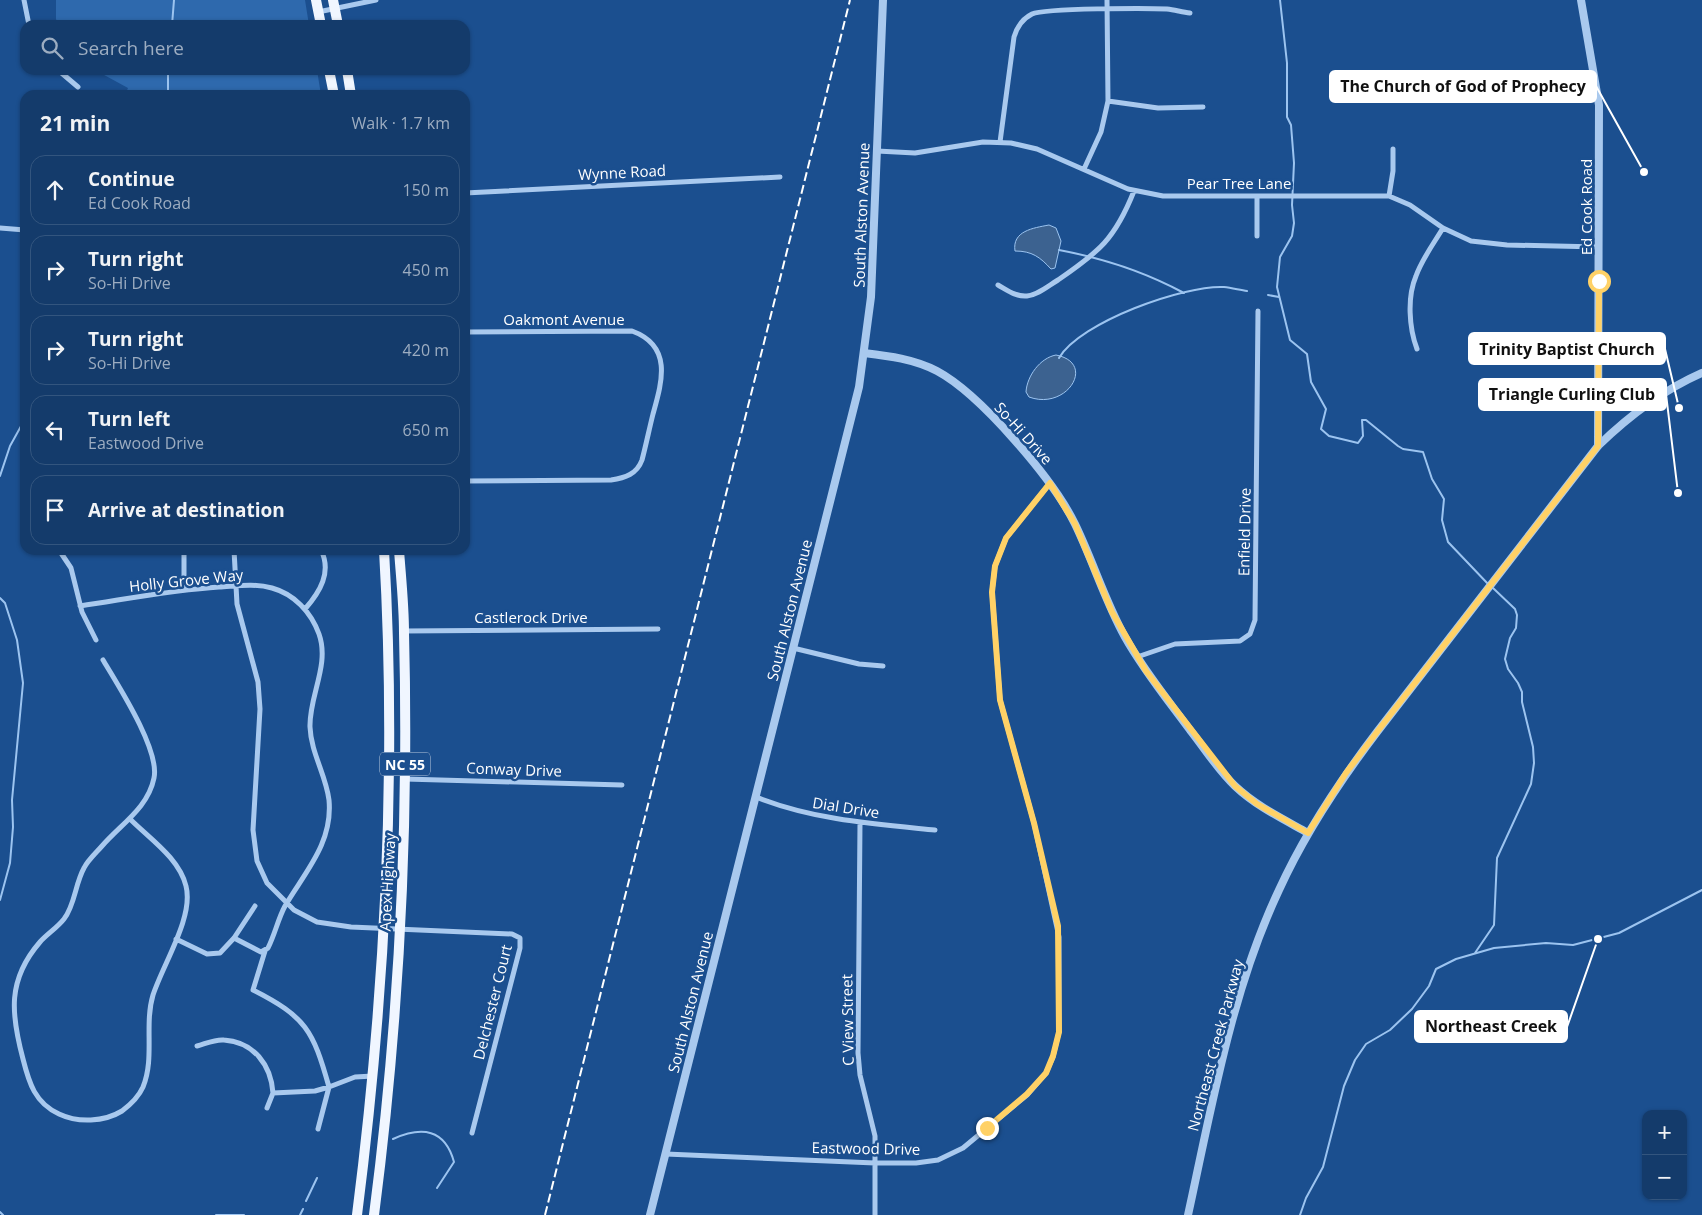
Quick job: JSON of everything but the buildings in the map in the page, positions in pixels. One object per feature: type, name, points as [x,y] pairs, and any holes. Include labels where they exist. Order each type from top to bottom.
[{"type":"main road","points":[[316,0],[320,20]]},
{"type":"main road","points":[[334,4],[337,20]]},
{"type":"main road","points":[[330,75],[333,90]]},
{"type":"main road","points":[[348,75],[350,90]]},
{"type":"main road","name":"Apex Highway","points":[[357,1215],[372,1076],[383,929],[389,734],[384,555]]},
{"type":"main road","name":"Apex Highway","points":[[374,1215],[387,1102],[399,929],[405,779],[404,631],[399,555]]},
{"type":"street","points":[[24,0],[28,20]]},
{"type":"street","points":[[318,12],[334,4],[376,0]]},
{"type":"street","name":"South Alston Avenue","points":[[650,1215],[852,415],[864,353],[871,297],[883,0]]},
{"type":"street","points":[[1084,169],[1101,132],[1108,101],[1107,0]]},
{"type":"street","name":"Ed Cook Road","points":[[1581,0],[1599,105],[1598,446]]},
{"type":"street","points":[[1000,142],[1014,37],[1021,22],[1035,13],[1167,9],[1190,13]]},
{"type":"street","points":[[64,75],[78,88]]},
{"type":"street","points":[[1108,101],[1158,108],[1203,108]]},
{"type":"street","name":"Pear Tree Lane","points":[[877,151],[915,153],[983,142],[1000,142],[1037,149],[1134,191],[1164,196],[1389,196],[1410,205],[1443,228],[1471,241],[1600,247]]},
{"type":"street","points":[[1389,196],[1393,171],[1393,149]]},
{"type":"street","name":"Wynne Road","points":[[470,193],[780,177]]},
{"type":"street","points":[[998,284],[1011,293],[1026,296],[1040,292],[1098,253],[1124,218],[1134,191]]},
{"type":"street","points":[[1257,196],[1257,236]]},
{"type":"street","points":[[0,228],[20,230]]},
{"type":"street","points":[[1417,349],[1413,338],[1412,292],[1416,275],[1443,228]]},
{"type":"street","name":"Enfield Drive","points":[[1137,657],[1175,644],[1240,641],[1250,634],[1253,628],[1255,620],[1256,563],[1258,311]]},
{"type":"street","name":"Oakmont Avenue","points":[[470,332],[632,331],[652,343],[660,357],[662,368],[659,390],[642,460],[640,466],[628,476],[611,480],[470,481]]},
{"type":"street","name":"So-Hi Drive","points":[[864,353],[907,360],[935,370],[950,378],[986,411],[1050,483],[1075,524],[1112,612],[1137,657],[1235,786],[1257,804],[1308,833]]},
{"type":"street","points":[[1308,833],[1346,773],[1598,446],[1618,426],[1674,385],[1702,373]]},
{"type":"street","name":"Eastwood Drive","points":[[666,1154],[916,1164],[938,1160],[963,1148],[1037,1084],[1050,1066],[1057,1044],[1059,1003],[1058,926],[1034,823],[1000,700],[992,592],[995,566],[1006,538],[1050,483]]},
{"type":"street","points":[[62,555],[74,577],[80,606],[96,640]]},
{"type":"street","points":[[184,555],[184,589]]},
{"type":"street","points":[[234,555],[235,586],[240,620],[254,662],[260,694],[254,808],[254,848],[257,862],[267,883],[286,904],[301,915],[317,922],[399,929]]},
{"type":"street","points":[[305,609],[320,590],[324,581],[326,570],[322,555]]},
{"type":"street","name":"Holly Grove Way","points":[[80,606],[184,589],[248,585],[273,588],[287,595],[305,609],[319,634],[322,650],[321,666],[313,699],[310,727],[314,748],[326,784],[329,813],[322,847],[286,904],[268,948],[264,951],[253,990],[280,1004],[294,1014],[305,1027],[315,1044],[329,1087]]},
{"type":"street","name":"Castlerock Drive","points":[[404,631],[658,629]]},
{"type":"street","points":[[793,648],[859,664],[883,666]]},
{"type":"street","points":[[103,660],[150,748],[156,770],[151,789],[130,819],[84,867],[64,919],[41,940],[29,956],[16,988],[14,1023],[28,1083],[45,1106],[66,1117],[100,1119],[121,1111],[135,1099],[143,1088],[147,1073],[149,1017],[152,998],[187,910],[186,887],[173,861],[130,819]]},
{"type":"street","name":"Conway Drive","points":[[405,779],[622,785]]},
{"type":"street","name":"Dial Drive","points":[[756,797],[806,814],[860,823],[935,830]]},
{"type":"street","name":"C View Street","points":[[860,823],[858,1053],[860,1075],[874,1124],[875,1215]]},
{"type":"street","name":"Northeast Creek Parkway","points":[[1188,1215],[1217,1079],[1240,993],[1278,890],[1308,833]]},
{"type":"street","points":[[176,940],[200,952],[214,955],[220,953],[234,938],[255,906]]},
{"type":"street","name":"Delchester Court","points":[[399,929],[512,934],[520,938],[520,948],[472,1133]]},
{"type":"street","points":[[234,938],[256,950],[264,951]]},
{"type":"street","points":[[196,1046],[222,1039],[239,1043],[255,1051],[266,1064],[272,1078],[273,1093],[267,1108]]},
{"type":"street","points":[[273,1093],[315,1091],[355,1077],[372,1076]]},
{"type":"street","points":[[318,1129],[329,1087]]},
{"type":"shaded area","points":[[56,0],[305,0],[308,20],[56,20]]},
{"type":"shaded area","points":[[104,75],[318,75],[320,90],[127,90],[128,88]]},
{"type":"shaded area","points":[[1049,225],[1056,228],[1061,241],[1055,268],[1051,269],[1035,256],[1026,252],[1015,251],[1015,244],[1020,235],[1030,229]]},
{"type":"shaded area","points":[[1056,355],[1068,360],[1074,367],[1075,375],[1072,384],[1065,392],[1055,397],[1043,400],[1029,397],[1026,392],[1027,386],[1035,369],[1045,360]]},
{"type":"waterway","points":[[172,20],[174,0]]},
{"type":"waterway","points":[[1280,0],[1287,63],[1287,117],[1291,125],[1294,163],[1292,205],[1294,223],[1292,236],[1280,257],[1277,287],[1290,340],[1307,354],[1311,382],[1326,409],[1321,429],[1329,436],[1358,443],[1363,436],[1362,420],[1366,420],[1403,449],[1423,452],[1432,479],[1444,499],[1442,520],[1448,542],[1489,585]]},
{"type":"waterway","points":[[168,75],[168,90]]},
{"type":"waterway","points":[[1059,250],[1123,267],[1184,293]]},
{"type":"waterway","points":[[1059,358],[1070,345],[1088,331],[1134,308],[1184,292],[1206,288],[1224,287],[1247,291]]},
{"type":"waterway","points":[[1268,295],[1279,297]]},
{"type":"waterway","points":[[0,476],[10,446],[20,428]]},
{"type":"waterway","points":[[1475,953],[1494,925],[1497,858],[1531,784],[1534,763],[1533,747],[1522,702],[1522,692],[1508,669],[1505,659],[1510,638],[1516,628],[1517,615],[1515,609],[1493,588]]},
{"type":"waterway","points":[[0,598],[5,603],[17,640],[23,683],[12,800],[13,827],[10,863],[0,900]]},
{"type":"waterway","points":[[1300,1215],[1306,1198],[1323,1167],[1344,1086],[1355,1060],[1366,1044],[1390,1030],[1412,1009],[1429,986],[1436,969],[1456,959],[1494,948],[1546,943],[1573,945],[1619,933],[1702,890]]},
{"type":"waterway","points":[[393,1139],[414,1132],[423,1132],[431,1133],[445,1143],[454,1162],[437,1188]]},
{"type":"waterway","points":[[306,1201],[317,1178]]},
{"type":"waterway","points":[[300,1215],[303,1209]]},
{"type":"waterway","points":[[0,1212],[3,1215]]},
{"type":"waterway","points":[[216,1215],[244,1215]]},
{"type":"railway","points":[[545,1215],[850,0]]},
{"type":"place","name":"The Church of God of Prophecy","points":[[1644,172]]},
{"type":"place","name":"Trinity Baptist Church","points":[[1679,408]]},
{"type":"place","name":"Triangle Curling Club","points":[[1678,493]]},
{"type":"place","name":"Northeast Creek","points":[[1598,939]]},
{"type":"route","points":[[987,1128],[1027,1094],[1046,1073],[1057,1044],[1059,1032],[1058,926],[1028,798],[1005,722],[997,676],[992,592],[993,577],[998,556],[1011,531],[1050,483],[1075,524],[1112,612],[1146,671],[1219,768],[1235,786],[1257,804],[1308,833],[1346,773],[1598,446],[1599,281]]}]
